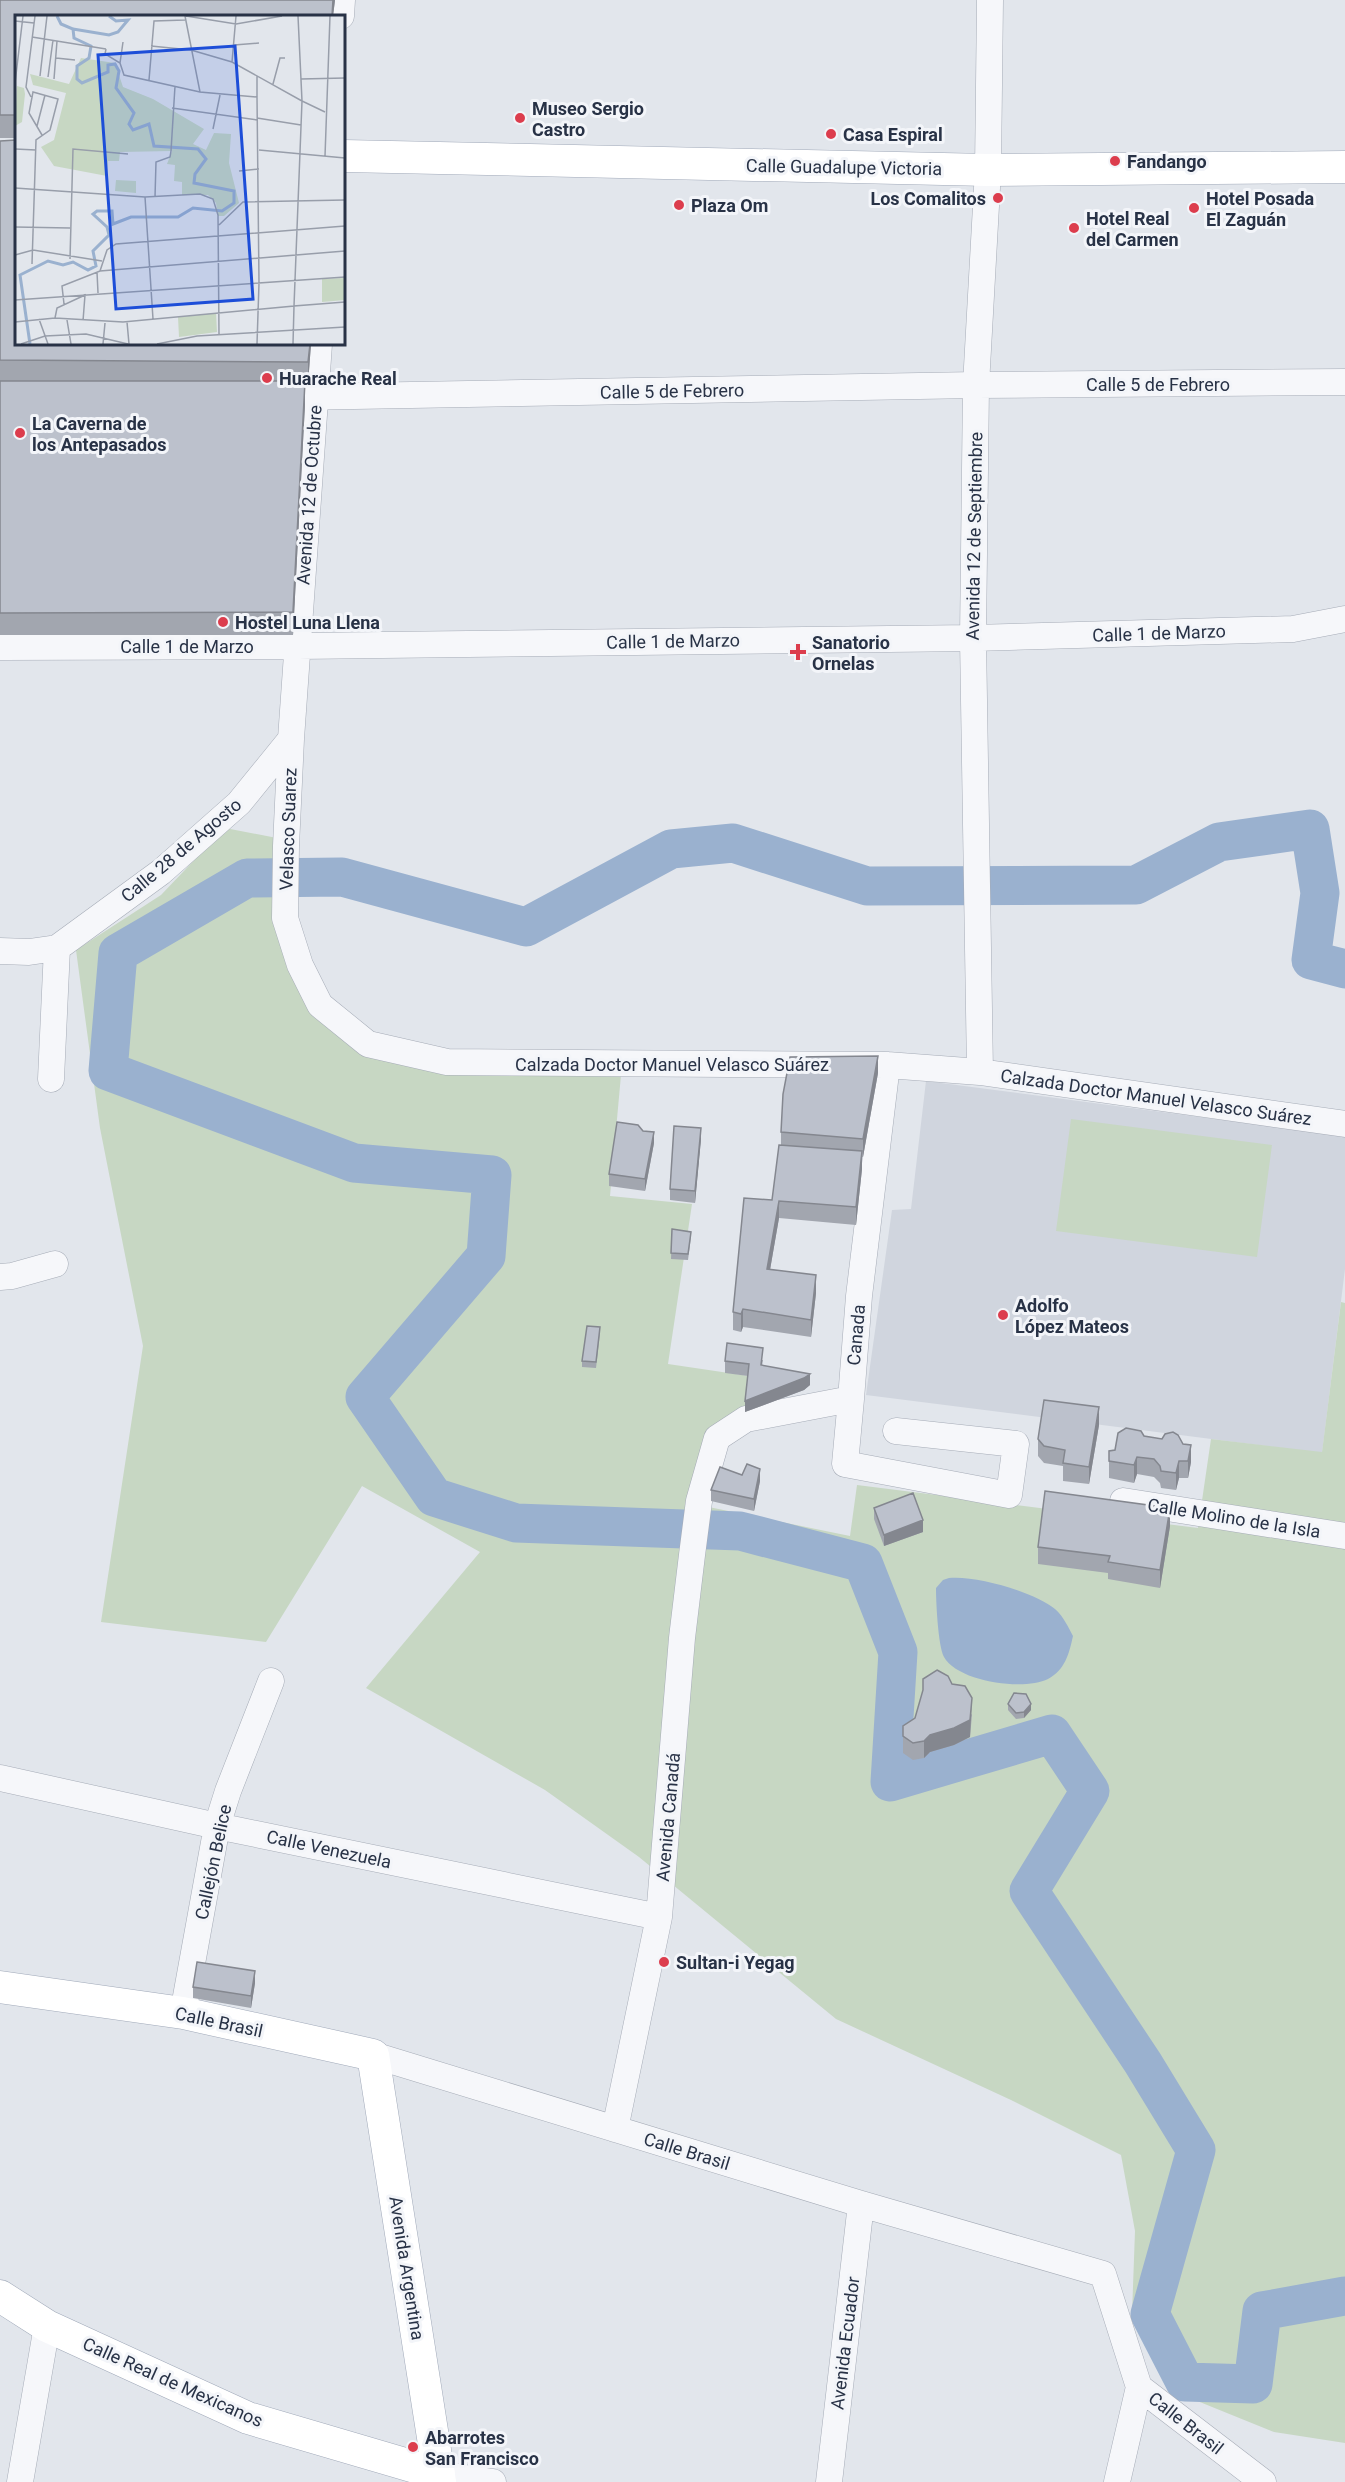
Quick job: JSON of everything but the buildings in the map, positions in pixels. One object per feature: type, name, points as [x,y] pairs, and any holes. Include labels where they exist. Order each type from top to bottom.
[{"type":"main road","name":"Calle Guadalupe Victoria","points":[[345,156],[988,170],[1345,167]]},
{"type":"main road","name":"Calle Brasil","points":[[0,1988],[183,2013],[374,2055]]},
{"type":"main road","name":"Avenida Argentina","points":[[374,2055],[439,2478]]},
{"type":"main road","name":"Calle Real de Mexicanos","points":[[0,2296],[47,2326],[248,2418],[439,2478]]},
{"type":"street","points":[[341,15],[342,0]]},
{"type":"street","name":"Avenida 12 de Septiembre","points":[[980,1072],[973,638],[976,385],[988,170],[990,0]]},
{"type":"street","name":"Avenida 12 de Octubre","points":[[298,646],[319,345]]},
{"type":"street","name":"Calle 5 de Febrero","points":[[269,397],[976,385],[1345,382]]},
{"type":"street","name":"Calle 1 de Marzo","points":[[0,647],[973,638],[1293,629],[1345,619]]},
{"type":"street","points":[[291,739],[298,646]]},
{"type":"street","name":"Velasco Suarez","points":[[285,918],[291,739]]},
{"type":"street","name":"Calle 28 de Agosto","points":[[0,951],[29,952],[57,948],[161,872],[239,803],[291,739]]},
{"type":"street","name":"Calzada Doctor Manuel Velasco Suárez","points":[[285,918],[300,965],[320,1005],[369,1044],[447,1062],[887,1065],[980,1072],[1345,1124]]},
{"type":"street","points":[[51,1079],[57,948]]},
{"type":"street","name":"Canada","points":[[887,1065],[859,1296],[845,1464],[1009,1495],[1016,1444],[896,1431]]},
{"type":"street","points":[[0,1277],[56,1264]]},
{"type":"street","name":"Avenida Canadá","points":[[615,2129],[659,1917],[682,1638],[692,1555],[699,1501],[717,1438],[746,1419],[851,1399]]},
{"type":"street","name":"Calle Molino de la Isla","points":[[1123,1501],[1345,1536]]},
{"type":"street","name":"Callejón Belice","points":[[183,2013],[217,1826],[228,1791],[271,1681]]},
{"type":"street","name":"Calle Venezuela","points":[[0,1778],[217,1826],[659,1917]]},
{"type":"street","name":"Calle Brasil","points":[[374,2055],[861,2204],[1103,2274],[1139,2386],[1263,2482]]},
{"type":"street","name":"Avenida Ecuador","points":[[829,2482],[861,2204]]},
{"type":"street","points":[[20,2482],[47,2326]]},
{"type":"street","points":[[1117,2482],[1139,2386]]},
{"type":"street","name":"Calle Real de Mexicanos","points":[[439,2478],[493,2482]]},
{"type":"shaded area","points":[[926,1081],[1345,1136],[1345,1269],[1322,1453],[866,1395],[892,1210],[911,1209]]},
{"type":"green space","points":[[225,828],[282,839],[293,967],[366,1048],[622,1064],[610,1196],[692,1204],[668,1364],[749,1376],[745,1412],[689,1503],[850,1536],[857,1485],[1198,1528],[1211,1439],[1322,1452],[1341,1302],[1345,1303],[1345,2443],[1274,2432],[1180,2394],[1132,2314],[1135,2231],[1121,2155],[1011,2100],[836,2019],[639,1857],[545,1790],[366,1688],[480,1552],[362,1486],[266,1642],[101,1622],[143,1346],[100,1128],[76,950],[161,895]]},
{"type":"green space","points":[[1071,1119],[1272,1145],[1257,1257],[1056,1231]]},
{"type":"water","points":[[949,1578],[974,1579],[1004,1586],[1034,1597],[1055,1609],[1073,1636],[1068,1655],[1059,1671],[1037,1683],[1008,1684],[977,1678],[952,1666],[944,1657],[940,1643],[936,1594],[936,1588],[943,1580]]},
{"type":"waterway","points":[[1345,969],[1311,960],[1320,893],[1310,829],[1219,842],[1136,885],[867,886],[733,843],[671,849],[526,927],[342,877],[247,878],[118,953],[108,1071],[354,1163],[492,1175],[486,1256],[365,1397],[434,1497],[516,1523],[740,1531],[863,1563],[898,1652],[890,1782],[1052,1734],[1090,1791],[1029,1891],[1143,2063],[1196,2150],[1150,2314],[1185,2382],[1253,2384],[1262,2311],[1345,2296]]},
{"type":"place","name":"Museo Sergio Castro","points":[[520,118]]},
{"type":"place","name":"Casa Espiral","points":[[831,134]]},
{"type":"place","name":"Fandango","points":[[1115,161]]},
{"type":"place","name":"Los Comalitos","points":[[998,198]]},
{"type":"place","name":"Plaza Om","points":[[679,205]]},
{"type":"place","name":"Hotel Posada El Zaguán","points":[[1194,208]]},
{"type":"place","name":"Hotel Real del Carmen","points":[[1074,228]]},
{"type":"place","name":"Huarache Real","points":[[267,378]]},
{"type":"place","name":"La Caverna de los Antepasados","points":[[20,433]]},
{"type":"place","name":"Hostel Luna Llena","points":[[223,622]]},
{"type":"place","name":"Sanatorio Ornelas","points":[[798,652]]},
{"type":"place","name":"Adolfo López Mateos","points":[[1003,1315]]},
{"type":"place","name":"Sultan-i Yegag","points":[[664,1962]]},
{"type":"place","name":"Abarrotes San Francisco","points":[[413,2447]]}]
